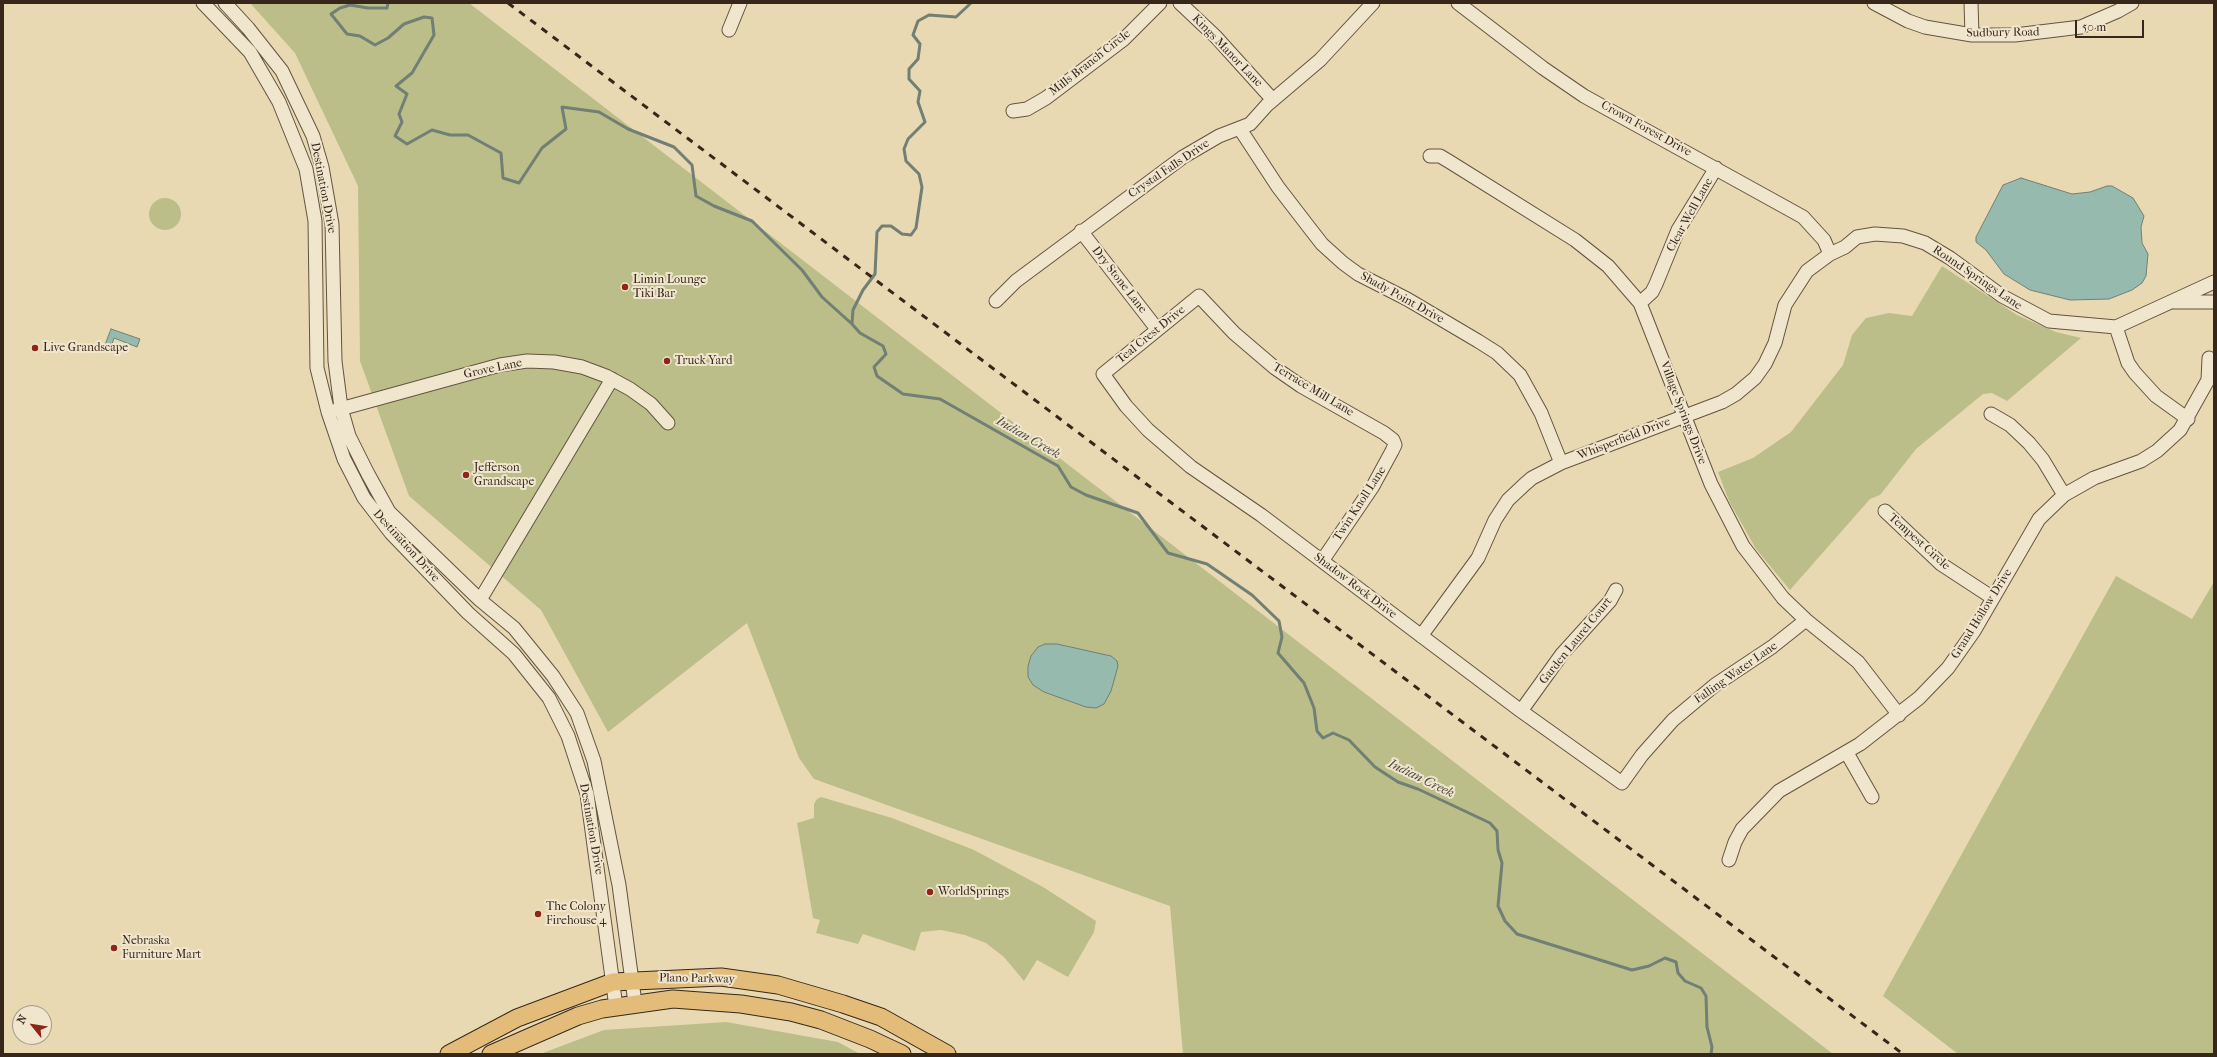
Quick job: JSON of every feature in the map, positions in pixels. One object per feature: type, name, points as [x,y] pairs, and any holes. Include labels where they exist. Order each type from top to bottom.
[{"type":"main road","name":"Plano Parkway","points":[[449,1054],[517,1018],[613,982],[632,979],[721,977],[778,985],[881,1017],[947,1054]]},
{"type":"main road","name":"Plano Parkway","points":[[491,1054],[578,1016],[636,1003],[673,999],[741,1004],[792,1012],[821,1020],[870,1039],[902,1054]]},
{"type":"street","name":"Destination Drive","points":[[203,3],[250,52],[279,102],[306,168],[315,221],[317,368],[328,412],[344,459],[364,498],[391,533],[468,613],[514,654],[549,698],[568,736],[587,794],[616,1007]]},
{"type":"street","name":"Destination Drive","points":[[225,3],[248,28],[282,71],[313,136],[322,167],[332,224],[335,362],[341,408],[349,436],[389,512],[480,600],[514,628],[553,676],[577,713],[596,768],[619,885],[636,1003]]},
{"type":"street","points":[[730,30],[740,3]]},
{"type":"street","name":"Mills Branch Circle","points":[[1013,111],[1027,108],[1046,98],[1124,39],[1160,3]]},
{"type":"street","name":"Kings Manor Lane","points":[[1180,3],[1216,38],[1273,100]]},
{"type":"street","name":"Crystal Falls Drive","points":[[996,301],[1012,284],[1081,231],[1189,154],[1219,136],[1240,130],[1250,124],[1273,100],[1320,60],[1373,3]]},
{"type":"street","name":"Crown Forest Drive","points":[[1458,3],[1543,68],[1584,96],[1803,217],[1824,240],[1830,254]]},
{"type":"street","name":"Sudbury Road","points":[[1874,3],[1908,21],[1925,27],[1972,35],[2033,34],[2074,28],[2118,11],[2132,3]]},
{"type":"street","points":[[1971,3],[1972,35]]},
{"type":"street","name":"Shady Point Drive","points":[[1240,130],[1278,187],[1308,226],[1322,244],[1343,263],[1358,274],[1412,302],[1497,353],[1520,375],[1540,413],[1561,463]]},
{"type":"street","name":"Village Springs Drive","points":[[1430,156],[1440,156],[1575,240],[1608,266],[1640,303],[1711,484],[1743,546],[1783,598],[1806,620],[1858,662],[1899,715]]},
{"type":"street","points":[[306,168],[322,167]]},
{"type":"street","name":"Clear Well Lane","points":[[1640,303],[1652,292],[1678,230],[1716,168]]},
{"type":"street","name":"Dry Stone Lane","points":[[1081,231],[1157,328]]},
{"type":"street","name":"Round Springs Lane","points":[[1830,254],[1845,247],[1857,237],[1875,234],[1912,238],[1950,258],[2002,296],[2048,322],[2116,327],[2214,282]]},
{"type":"street","name":"Whisperfield Drive","points":[[1421,636],[1478,558],[1495,520],[1508,500],[1532,478],[1561,463],[1722,402],[1736,394],[1755,378],[1773,348],[1785,305],[1796,286],[1807,271],[1830,254]]},
{"type":"street","name":"Teal Crest Drive","points":[[1103,374],[1157,328],[1200,296]]},
{"type":"street","name":"Terrace Mill Lane","points":[[1200,296],[1234,333],[1261,358],[1301,386],[1384,433],[1393,440],[1395,446]]},
{"type":"street","name":"Round Springs Lane","points":[[2170,302],[2214,302]]},
{"type":"street","points":[[2116,327],[2128,363],[2135,373],[2156,396],[2188,419]]},
{"type":"street","name":"Grand Hollow Drive","points":[[1729,860],[1735,842],[1742,829],[1779,791],[1847,752],[1899,715],[1948,668],[1993,598],[2039,519],[2064,495],[2094,478],[2141,461],[2166,444],[2188,419],[2208,380],[2209,358]]},
{"type":"street","name":"Grove Lane","points":[[328,412],[500,365],[528,361],[554,362],[582,367],[612,378],[651,404],[668,423]]},
{"type":"street","name":"Shadow Rock Drive","points":[[1103,374],[1126,406],[1166,446],[1213,483],[1322,561],[1522,712],[1622,783]]},
{"type":"street","points":[[480,600],[612,378]]},
{"type":"street","points":[[1991,414],[2010,425],[2030,443],[2043,460],[2064,495]]},
{"type":"street","name":"Twin Knoll Lane","points":[[1322,561],[1362,504],[1395,446]]},
{"type":"street","name":"Tempest Circle","points":[[1885,511],[1941,564],[1993,598]]},
{"type":"street","name":"Garden Laurel Court","points":[[1522,712],[1562,654],[1610,601],[1616,590]]},
{"type":"street","name":"Falling Water Lane","points":[[1622,783],[1642,755],[1673,720],[1715,685],[1772,647],[1806,620]]},
{"type":"street","points":[[1847,752],[1872,798]]},
{"type":"green space","points":[[250,3],[469,3],[1833,1054],[1183,1054],[1170,906],[814,779],[799,758],[747,623],[608,732],[541,610],[409,496],[360,361],[358,186],[295,53]]},
{"type":"green space","points":[[165,198],[174,201],[178,205],[181,214],[178,223],[174,227],[165,230],[156,227],[152,223],[149,214],[152,205],[156,201]]},
{"type":"green space","points":[[1942,266],[2017,315],[2056,332],[2081,338],[2007,401],[1992,393],[1983,394],[1916,449],[1880,495],[1870,499],[1790,590],[1756,549],[1729,501],[1718,472],[1753,458],[1791,432],[1843,365],[1852,335],[1866,318],[1889,313],[1912,316]]},
{"type":"green space","points":[[2116,576],[2192,619],[2214,582],[2214,1054],[1958,1054],[1883,996]]},
{"type":"green space","name":"WorldSprings","points":[[821,797],[892,818],[974,850],[1043,887],[1096,921],[1094,932],[1068,977],[1037,960],[1024,981],[1004,957],[986,943],[965,935],[941,930],[921,932],[915,951],[863,934],[858,944],[816,933],[820,920],[813,918],[797,823],[814,818],[814,804],[817,799]]},
{"type":"green space","points":[[726,1022],[838,1042],[860,1054],[540,1054],[604,1030]]},
{"type":"water","points":[[2021,178],[2072,194],[2090,192],[2107,186],[2112,186],[2133,198],[2144,216],[2141,227],[2142,243],[2148,254],[2146,276],[2142,283],[2132,290],[2109,299],[2070,300],[2030,290],[2004,274],[1986,250],[1976,242],[1976,237],[2003,185]]},
{"type":"water","points":[[111,329],[140,339],[137,347],[114,338],[111,347],[105,345]]},
{"type":"water","points":[[1045,644],[1057,644],[1111,656],[1117,661],[1118,666],[1111,691],[1104,704],[1096,708],[1086,707],[1044,692],[1033,685],[1028,677],[1028,666],[1031,656],[1038,647]]},
{"type":"waterway","points":[[388,3],[387,8],[368,8],[350,5],[340,8],[331,14],[347,34],[360,36],[375,45],[388,38],[404,24],[424,17],[432,18],[434,35],[412,73],[396,86],[407,94],[399,114],[402,122],[395,136],[407,144],[432,130],[450,135],[468,135],[501,153],[503,178],[519,183],[542,148],[566,129],[562,107],[599,112],[628,129],[674,147],[692,165],[696,196],[714,206],[752,221],[802,270],[822,297],[852,324]]},
{"type":"waterway","name":"Indian Creek","points":[[971,3],[956,17],[929,15],[918,21],[913,35],[920,44],[918,59],[909,69],[909,79],[920,91],[918,102],[925,122],[908,139],[904,149],[906,161],[919,174],[922,187],[916,228],[911,235],[902,234],[891,226],[882,226],[877,232],[875,274],[863,290],[853,310],[852,324],[860,333],[883,346],[886,354],[874,367],[877,376],[903,394],[940,399],[1058,466],[1071,487],[1086,495],[1138,513],[1168,553],[1207,564],[1252,595],[1279,621],[1282,637],[1278,653],[1304,683],[1314,708],[1317,731],[1323,738],[1333,733],[1349,740],[1375,767],[1398,782],[1418,789],[1490,823],[1497,831],[1498,850],[1502,863],[1498,906],[1505,921],[1517,934],[1632,970],[1649,966],[1665,958],[1676,962],[1678,973],[1685,981],[1701,988],[1706,996],[1707,1027],[1712,1047],[1711,1054]]},
{"type":"railway","points":[[508,3],[1903,1054]]},
{"type":"place","name":"Limin Lounge Tiki Bar","points":[[625,287]]},
{"type":"place","name":"Live Grandscape","points":[[35,348]]},
{"type":"place","name":"Truck Yard","points":[[667,361]]},
{"type":"place","name":"Jefferson Grandscape","points":[[466,475]]},
{"type":"place","name":"WorldSprings","points":[[930,892]]},
{"type":"place","name":"The Colony Firehouse 4","points":[[538,914]]},
{"type":"place","name":"Nebraska Furniture Mart","points":[[114,948]]}]
